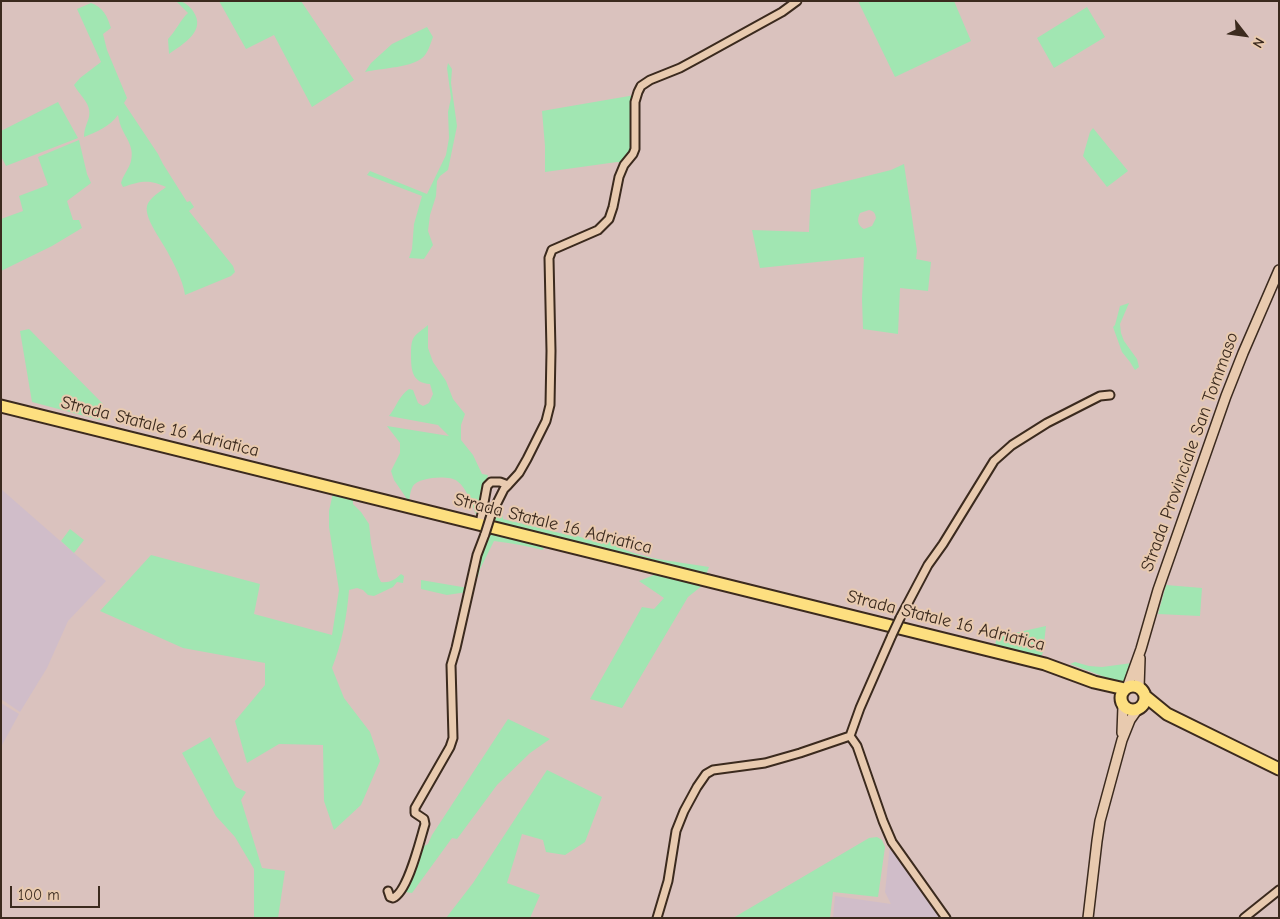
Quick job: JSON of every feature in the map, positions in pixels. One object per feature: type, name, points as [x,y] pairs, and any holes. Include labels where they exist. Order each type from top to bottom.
[{"type":"main road","name":"Strada Statale 16 Adriatica","points":[[1,406],[480,527],[1046,664],[1094,682],[1126,689]]},
{"type":"main road","name":"Strada Statale 16 Adriatica","points":[[1094,682],[1122,704]]},
{"type":"main road","points":[[1167,714],[1139,709],[1131,710],[1122,704],[1121,695],[1132,686],[1142,692],[1167,714],[1279,770]]},
{"type":"main road","points":[[1139,709],[1144,703],[1142,692]]},
{"type":"street","points":[[480,527],[491,515],[504,489],[519,473],[546,421],[550,405],[551,360],[549,258],[552,250],[598,230],[608,220],[624,164],[634,154],[635,102],[641,86],[704,55],[782,12],[797,1]]},
{"type":"street","name":"Strada Provinciale San Tommaso","points":[[1126,689],[1141,649],[1158,590],[1226,396],[1242,353],[1279,270]]},
{"type":"street","points":[[850,736],[860,708],[900,618],[928,565],[994,461],[1012,445],[1047,423],[1100,396],[1110,395]]},
{"type":"street","points":[[388,891],[390,897],[397,897],[409,876],[425,824],[424,819],[415,813],[415,808],[450,747],[453,738],[451,665],[477,555],[487,486],[491,482],[500,482],[508,485]]},
{"type":"street","name":"Strada Provinciale San Tommaso","points":[[1141,649],[1142,692]]},
{"type":"street","points":[[1122,704],[1122,740]]},
{"type":"street","points":[[1088,918],[1096,841],[1103,811],[1122,740],[1131,717],[1139,709]]},
{"type":"street","points":[[657,918],[668,881],[676,831],[684,811],[706,774],[713,770],[765,763],[850,736]]},
{"type":"street","points":[[850,736],[857,746],[892,842],[946,918]]},
{"type":"street","points":[[1244,918],[1279,890]]},
{"type":"shaded area","points":[[1,489],[106,581],[68,621],[47,668],[20,712],[1,699]]},
{"type":"shaded area","points":[[1,703],[19,714],[1,747]]},
{"type":"shaded area","points":[[890,844],[942,918],[833,918],[835,896],[891,904],[885,892]]},
{"type":"green space","points":[[176,1],[188,5],[197,18],[197,25],[192,36],[169,54],[168,39],[188,13]]},
{"type":"green space","points":[[219,1],[301,1],[354,80],[312,107],[274,35],[246,49]]},
{"type":"green space","points":[[858,1],[954,1],[971,41],[895,77]]},
{"type":"green space","points":[[91,3],[104,12],[111,28],[103,34],[107,50],[127,98],[124,103],[187,202],[190,201],[194,207],[189,211],[233,266],[235,272],[231,276],[185,295],[178,272],[148,217],[147,206],[150,200],[166,187],[145,182],[123,187],[121,183],[130,164],[132,152],[118,115],[103,128],[84,137],[89,117],[89,108],[74,85],[101,62],[77,9]]},
{"type":"green space","points":[[1087,7],[1105,37],[1054,68],[1037,38]]},
{"type":"green space","points":[[427,27],[433,37],[429,48],[420,59],[406,65],[365,72],[371,63],[392,44]]},
{"type":"green space","points":[[448,63],[452,69],[451,83],[457,126],[448,170],[437,181],[436,196],[430,215],[428,231],[433,245],[424,259],[409,258],[412,249],[414,224],[422,196],[367,175],[370,171],[427,194],[446,155],[449,138],[448,112],[451,98]]},
{"type":"green space","points":[[635,95],[634,146],[624,163],[617,162],[545,172],[542,111]]},
{"type":"green space","points":[[58,102],[78,138],[6,166],[1,156],[1,131]]},
{"type":"green space","points":[[1093,128],[1128,171],[1107,187],[1083,156]]},
{"type":"green space","points":[[79,140],[91,183],[67,201],[73,220],[79,220],[82,228],[52,246],[1,271],[1,219],[23,211],[19,196],[48,185],[38,157]]},
{"type":"green space","points":[[904,164],[917,251],[916,259],[931,262],[928,291],[900,288],[898,334],[863,329],[864,257],[760,268],[752,230],[809,232],[811,190],[891,170]],"holes":[[[871,210],[876,218],[872,226],[864,229],[859,224],[859,215]]]},
{"type":"green space","points":[[1129,303],[1120,324],[1124,341],[1137,359],[1139,367],[1135,370],[1122,352],[1113,327],[1120,306]]},
{"type":"green space","points":[[428,325],[428,348],[433,362],[446,381],[453,399],[465,414],[461,425],[461,440],[473,455],[482,474],[488,475],[477,516],[467,493],[457,481],[441,478],[427,479],[416,483],[413,486],[409,502],[394,480],[391,471],[400,453],[400,443],[387,426],[449,436],[438,425],[389,416],[400,398],[409,389],[413,390],[418,403],[423,406],[429,403],[433,394],[430,384],[419,381],[414,375],[411,366],[413,339]]},
{"type":"green space","points":[[29,329],[103,404],[100,420],[32,402],[20,331]]},
{"type":"green space","points":[[333,493],[353,498],[353,504],[369,524],[371,543],[381,582],[392,581],[401,574],[404,576],[403,583],[397,582],[393,587],[374,596],[368,595],[363,590],[357,588],[349,590],[344,629],[332,668],[344,698],[370,732],[380,761],[361,805],[334,830],[324,801],[323,745],[279,744],[247,763],[235,721],[265,685],[265,663],[183,648],[100,611],[151,555],[260,584],[254,614],[332,635],[339,590],[329,527],[329,511]]},
{"type":"green space","points":[[505,495],[501,508],[503,519],[577,536],[602,544],[604,538],[626,551],[640,555],[709,567],[706,575],[492,523],[494,515]]},
{"type":"green space","points":[[70,529],[84,540],[74,553],[61,541]]},
{"type":"green space","points":[[489,533],[544,546],[543,550],[494,541],[478,577],[474,577]]},
{"type":"green space","points":[[659,573],[703,585],[688,597],[622,708],[590,699],[642,607],[654,609],[664,598],[639,581]]},
{"type":"green space","points":[[421,580],[468,588],[467,592],[447,595],[421,589]]},
{"type":"green space","points":[[1166,585],[1202,588],[1200,616],[1158,614]]},
{"type":"green space","points":[[1046,626],[1041,657],[995,645],[997,637]]},
{"type":"green space","points":[[1075,662],[1102,667],[1132,663],[1125,682],[1121,683],[1070,664]]},
{"type":"green space","points":[[508,719],[550,739],[530,753],[497,785],[457,839],[452,838],[412,893],[405,892],[420,848],[428,844]]},
{"type":"green space","points":[[210,737],[236,787],[246,792],[241,800],[262,868],[285,871],[278,918],[254,918],[254,869],[235,837],[216,816],[182,753]]},
{"type":"green space","points":[[547,770],[602,797],[585,842],[565,855],[546,852],[543,840],[522,834],[507,883],[540,895],[530,918],[446,918],[473,883]]},
{"type":"green space","points":[[877,837],[882,840],[885,847],[878,897],[833,892],[830,918],[733,918],[869,838]]}]
